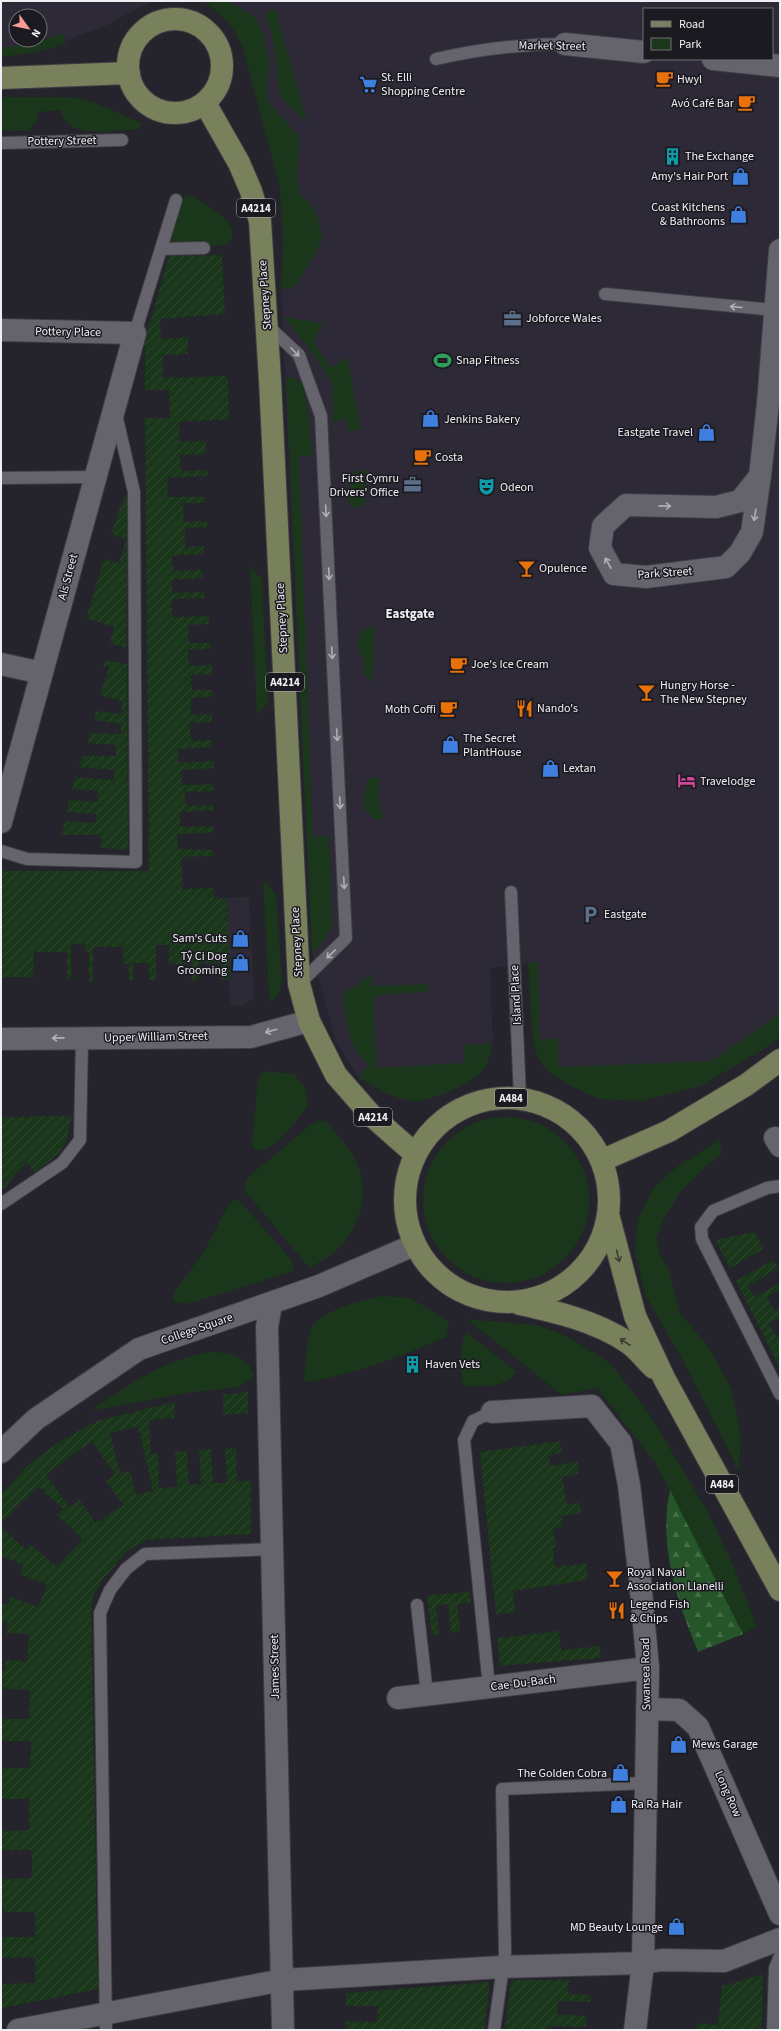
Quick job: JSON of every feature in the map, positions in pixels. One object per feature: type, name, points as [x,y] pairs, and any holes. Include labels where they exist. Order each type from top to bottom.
[{"type":"main road","points":[[182,19],[197,24],[209,33],[218,46],[222,62],[221,77],[215,92],[205,103],[192,111],[176,114],[161,112],[147,104],[136,93],[129,73],[128,64],[132,49],[139,35],[152,26],[166,20],[182,19]]},
{"type":"main road","points":[[1,78],[129,73]]},
{"type":"main road","name":"Stepney Place","points":[[205,103],[239,163],[252,191],[260,222],[267,325],[299,984],[308,1021],[336,1075],[372,1116],[415,1154]]},
{"type":"main road","points":[[603,1160],[669,1131],[746,1085],[780,1060]]},
{"type":"main road","name":"A484","points":[[515,1303],[537,1299],[558,1290],[576,1277],[592,1260],[602,1240],[609,1218],[610,1189],[603,1160],[583,1130],[555,1108],[520,1098],[489,1098],[459,1109],[434,1128],[415,1154],[406,1184],[406,1215],[414,1245],[428,1266],[446,1283],[467,1295],[491,1302],[515,1303],[553,1311],[590,1323],[628,1343],[664,1378]]},
{"type":"main road","name":"A484","points":[[609,1218],[635,1316],[664,1378],[780,1590]]},
{"type":"street","name":"Market Street","points":[[565,44],[643,52]]},
{"type":"street","points":[[722,60],[780,66]]},
{"type":"street","name":"Park Street","points":[[760,476],[740,501],[716,507],[626,505],[603,526],[600,548],[614,574],[646,577],[726,567],[740,553],[752,532],[760,476],[780,250]]},
{"type":"street","name":"Pottery Place","points":[[1,330],[135,333]]},
{"type":"street","name":"Als Street","points":[[1,822],[135,333]]},
{"type":"street","points":[[1,664],[42,672]]},
{"type":"street","name":"Upper William Street","points":[[1,1039],[251,1036],[308,1021]]},
{"type":"street","name":"College Square","points":[[1,1452],[36,1419],[139,1349],[319,1286],[414,1245]]},
{"type":"street","name":"James Street","points":[[271,1304],[267,1327],[283,2030]]},
{"type":"street","name":"Swansea Road","points":[[492,1412],[592,1406],[621,1442],[629,1485],[648,1668],[643,1963],[635,2030]]},
{"type":"street","name":"Cae-Du-Bach","points":[[398,1698],[648,1668]]},
{"type":"street","name":"Long Row","points":[[647,1709],[679,1710],[698,1727],[780,1914]]},
{"type":"street","points":[[18,2030],[106,2022],[283,1980],[502,1967],[643,1963],[662,1960],[724,1961],[780,1939]]},
{"type":"lane","name":"Market Street","points":[[436,59],[467,51],[526,44],[565,44]]},
{"type":"lane","name":"Pottery Street","points":[[1,143],[122,140]]},
{"type":"lane","points":[[135,333],[176,200]]},
{"type":"lane","points":[[160,249],[204,248]]},
{"type":"lane","points":[[605,294],[775,310]]},
{"type":"lane","points":[[267,325],[299,355],[321,416],[346,938],[299,984]]},
{"type":"lane","points":[[1,851],[27,859],[136,862],[134,492],[114,408]]},
{"type":"lane","points":[[1,478],[96,477]]},
{"type":"lane","name":"Island Place","points":[[511,892],[520,1098]]},
{"type":"lane","points":[[1,1204],[62,1163],[80,1140],[82,1038]]},
{"type":"lane","points":[[780,1186],[767,1188],[713,1211],[701,1227],[702,1239],[780,1394]]},
{"type":"lane","points":[[489,1687],[464,1440],[473,1421],[492,1412]]},
{"type":"lane","points":[[106,2022],[100,1613],[110,1590],[126,1569],[145,1554],[272,1550]]},
{"type":"lane","points":[[417,1605],[427,1694]]},
{"type":"lane","points":[[494,2030],[505,1953],[502,1789],[647,1783]]},
{"type":"lane","points":[[773,2030],[775,1968],[780,1956]]},
{"type":"shaded area","points":[[1,1],[157,1],[150,2],[103,27],[42,51],[1,57]]},
{"type":"shaded area","points":[[202,1],[780,1],[780,1037],[762,1050],[700,1086],[641,1101],[599,1099],[567,1084],[546,1069],[537,1055],[533,1041],[528,963],[490,968],[493,1043],[489,1059],[482,1071],[461,1086],[442,1095],[412,1101],[381,1091],[358,1077],[335,1040],[312,952],[281,290],[283,242],[280,188],[243,48],[233,27],[219,12]]},
{"type":"shaded area","points":[[249,897],[254,998],[242,1006],[230,1006],[227,898]]},
{"type":"green space","points":[[202,1],[229,2],[255,17],[263,34],[269,62],[266,91],[269,103],[299,136],[297,177],[299,193],[312,206],[319,220],[322,237],[316,252],[296,286],[281,290],[283,242],[280,188],[243,48],[227,21]]},
{"type":"green space","points":[[275,9],[307,123],[284,101],[279,94],[277,64],[271,32],[265,16],[269,11]]},
{"type":"green space","points":[[63,34],[66,43],[42,51],[1,57],[1,48],[48,48],[48,38]]},
{"type":"green space","points":[[1,97],[71,97],[93,102],[141,123],[139,129],[105,132],[79,130],[68,124],[60,110],[39,112],[37,121],[29,131],[1,131]]},
{"type":"green space","points":[[185,194],[202,202],[220,214],[227,222],[232,229],[232,237],[227,245],[169,247]]},
{"type":"green space","points":[[222,255],[225,314],[160,319],[161,339],[188,337],[188,354],[163,355],[163,378],[227,376],[228,382],[229,419],[179,422],[180,442],[206,441],[206,454],[180,455],[181,471],[207,470],[208,476],[167,478],[168,497],[204,497],[204,503],[183,503],[184,522],[207,521],[207,527],[185,528],[185,547],[204,546],[204,554],[172,556],[173,571],[203,570],[203,578],[172,580],[172,593],[204,592],[204,598],[172,599],[172,617],[209,616],[209,624],[188,625],[189,643],[210,643],[211,649],[188,650],[189,666],[212,665],[212,674],[191,675],[192,690],[212,690],[213,697],[191,698],[191,715],[212,714],[212,722],[190,723],[191,741],[211,740],[211,747],[178,749],[179,763],[213,761],[214,768],[181,770],[182,785],[213,784],[213,791],[185,792],[186,806],[213,805],[213,810],[180,812],[180,827],[213,826],[213,833],[177,834],[178,849],[213,850],[213,856],[182,857],[182,889],[214,888],[214,899],[227,898],[230,980],[221,980],[221,963],[199,963],[198,981],[192,981],[191,964],[169,964],[169,945],[156,945],[156,980],[149,980],[149,963],[133,963],[133,980],[129,980],[129,964],[123,964],[123,947],[93,947],[93,982],[89,982],[89,952],[86,952],[85,944],[71,944],[71,979],[67,979],[67,952],[34,952],[33,977],[1,977],[1,871],[149,871],[145,418],[170,418],[169,390],[145,390],[145,340],[169,256]]},
{"type":"green space","points":[[283,317],[323,323],[313,342],[331,368],[347,357],[361,430],[349,431],[346,419],[333,422],[333,384],[307,345]]},
{"type":"green space","points":[[291,377],[298,379],[303,385],[309,416],[312,456],[299,456],[313,837],[329,835],[332,927],[323,942],[312,953],[286,379]]},
{"type":"green space","points":[[367,470],[364,506],[352,508],[348,499],[351,481],[355,472]]},
{"type":"green space","points":[[124,497],[127,497],[126,648],[110,643],[114,627],[86,618],[104,559],[119,563],[126,539],[111,534]]},
{"type":"green space","points":[[250,566],[262,579],[268,702],[257,716]]},
{"type":"green space","points":[[374,626],[373,681],[365,676],[363,657],[359,652],[358,640],[364,630]]},
{"type":"green space","points":[[105,660],[127,664],[128,850],[101,848],[101,835],[61,835],[65,821],[96,823],[96,814],[67,812],[69,800],[98,802],[98,791],[72,789],[75,777],[114,780],[114,770],[79,767],[83,756],[116,756],[116,745],[88,743],[91,733],[121,734],[121,724],[94,720],[96,711],[121,714],[122,701],[100,695],[109,667],[103,666]]},
{"type":"green space","points":[[369,778],[379,778],[378,797],[383,819],[374,819],[364,808],[364,797]]},
{"type":"green space","points":[[263,879],[276,895],[282,982],[278,994],[271,1003],[269,995]]},
{"type":"green space","points":[[538,962],[539,1039],[558,1039],[559,1067],[712,1061],[780,1013],[780,1037],[762,1050],[700,1086],[641,1101],[599,1099],[567,1084],[546,1069],[537,1055],[533,1041],[528,963]]},
{"type":"green space","points":[[371,974],[372,986],[427,984],[427,991],[374,996],[376,1068],[464,1063],[465,1045],[493,1043],[488,1061],[482,1071],[449,1092],[419,1101],[404,1100],[390,1095],[358,1077],[369,1066],[356,1051],[349,1034],[343,995]]},
{"type":"green space","points":[[265,1071],[294,1074],[305,1088],[308,1105],[292,1126],[277,1142],[261,1150],[254,1149],[252,1144],[258,1080],[261,1074]]},
{"type":"green space","points":[[71,1116],[65,1144],[57,1154],[35,1173],[27,1162],[9,1181],[8,1186],[1,1191],[1,1117]]},
{"type":"green space","points":[[498,1117],[514,1117],[538,1123],[565,1141],[583,1168],[589,1192],[589,1208],[583,1232],[565,1259],[538,1277],[514,1283],[498,1283],[474,1277],[453,1264],[442,1253],[429,1232],[423,1208],[423,1192],[429,1168],[442,1147],[453,1136],[474,1123]]},
{"type":"green space","points":[[319,1121],[327,1122],[353,1156],[359,1168],[363,1189],[357,1220],[347,1238],[337,1250],[309,1268],[245,1191],[245,1183],[250,1175],[309,1126]]},
{"type":"green space","points":[[719,1140],[722,1153],[681,1191],[664,1218],[656,1239],[661,1257],[669,1271],[680,1313],[708,1346],[731,1388],[741,1435],[739,1471],[687,1368],[646,1296],[635,1253],[637,1221],[654,1187],[677,1167]]},
{"type":"green space","points":[[235,1200],[239,1200],[290,1258],[294,1266],[293,1271],[188,1304],[175,1302],[173,1299],[174,1293],[204,1251],[229,1204]]},
{"type":"green space","points":[[754,1232],[764,1249],[730,1268],[715,1240]]},
{"type":"green space","points":[[773,1260],[778,1268],[748,1286],[754,1297],[780,1283],[780,1289],[767,1297],[776,1312],[780,1309],[780,1317],[769,1324],[777,1337],[780,1336],[780,1368],[736,1281]]},
{"type":"green space","points":[[383,1296],[411,1298],[449,1322],[446,1337],[359,1370],[304,1382],[310,1332],[314,1324],[321,1318],[342,1307]]},
{"type":"green space","points":[[467,1319],[538,1325],[569,1337],[611,1364],[648,1412],[708,1512],[733,1565],[757,1627],[743,1634],[656,1464],[597,1388],[562,1395]]},
{"type":"green space","points":[[467,1333],[517,1372],[507,1381],[495,1385],[468,1387],[462,1383],[461,1349],[462,1342]]},
{"type":"green space","points":[[210,1352],[224,1353],[243,1360],[248,1364],[254,1376],[246,1383],[238,1387],[187,1393],[90,1411],[132,1383],[162,1367],[193,1356]]},
{"type":"green space","points":[[248,1392],[248,1413],[223,1415],[223,1395]]},
{"type":"green space","points":[[175,1402],[174,1418],[149,1420],[151,1454],[158,1454],[159,1488],[177,1487],[175,1452],[187,1451],[189,1485],[201,1484],[199,1450],[211,1449],[213,1483],[227,1483],[225,1449],[236,1448],[237,1481],[251,1481],[251,1534],[146,1540],[127,1551],[103,1579],[93,1596],[91,1616],[98,1989],[1,2008],[1,1984],[35,1983],[35,1957],[2,1958],[2,1937],[35,1937],[35,1912],[3,1912],[3,1901],[1,1901],[1,1879],[32,1878],[32,1850],[1,1850],[1,1831],[29,1830],[29,1799],[1,1799],[1,1768],[30,1768],[31,1741],[1,1741],[1,1719],[29,1719],[30,1690],[3,1689],[1,1670],[5,1670],[5,1660],[27,1661],[29,1634],[7,1633],[8,1622],[1,1622],[1,1603],[8,1605],[11,1597],[38,1607],[47,1585],[20,1574],[23,1565],[1,1556],[1,1527],[26,1549],[30,1544],[57,1567],[82,1539],[57,1515],[63,1509],[38,1486],[1,1523],[1,1494],[29,1464],[59,1442],[97,1421]],"holes":[[[138,1426],[153,1491],[136,1495],[130,1471],[120,1473],[110,1433]],[[92,1441],[115,1474],[106,1481],[123,1505],[96,1523],[80,1500],[69,1507],[46,1474]]]},
{"type":"green space","points":[[560,1441],[562,1453],[549,1455],[551,1466],[577,1462],[579,1474],[562,1477],[567,1504],[580,1503],[581,1513],[562,1516],[563,1526],[553,1528],[556,1547],[553,1548],[555,1567],[586,1563],[587,1580],[513,1591],[515,1612],[496,1614],[480,1452]]},
{"type":"green space","points":[[670,1490],[743,1634],[698,1652],[677,1593],[668,1552],[666,1531]]},
{"type":"green space","points":[[470,1592],[471,1602],[457,1604],[460,1631],[451,1633],[448,1604],[436,1606],[439,1634],[432,1636],[427,1595]]},
{"type":"green space","points":[[559,1631],[561,1650],[600,1646],[601,1658],[500,1666],[497,1638]]},
{"type":"green space","points":[[763,1974],[762,2030],[697,2030],[697,2023],[718,2025],[722,1986]]},
{"type":"green space","points":[[511,1980],[569,1980],[568,1994],[590,1995],[590,2002],[558,2001],[557,2014],[586,2016],[586,2027],[548,2026],[548,2030],[505,2030]]},
{"type":"green space","points":[[490,1982],[484,2030],[346,2030],[346,2021],[377,2022],[378,2006],[346,2006],[346,1993]]},
{"type":"place","name":"Hwyl","points":[[664,79]]},
{"type":"place","name":"St. Elli Shopping Centre","points":[[368,84]]},
{"type":"place","name":"Avó Café Bar","points":[[747,103]]},
{"type":"place","name":"The Exchange","points":[[672,156]]},
{"type":"place","name":"Amy's Hair Port","points":[[741,176]]},
{"type":"place","name":"Coast Kitchens & Bathrooms","points":[[738,214]]},
{"type":"place","name":"Jobforce Wales","points":[[513,318]]},
{"type":"place","name":"Snap Fitness","points":[[443,360]]},
{"type":"place","name":"Jenkins Bakery","points":[[431,419]]},
{"type":"place","name":"Eastgate Travel","points":[[706,432]]},
{"type":"place","name":"Costa","points":[[422,457]]},
{"type":"place","name":"First Cymru Drivers' Office","points":[[412,485]]},
{"type":"place","name":"Odeon","points":[[487,487]]},
{"type":"place","name":"Opulence","points":[[526,568]]},
{"type":"place","name":"Joe's Ice Cream","points":[[458,664]]},
{"type":"place","name":"Hungry Horse - The New Stepney","points":[[647,692]]},
{"type":"place","name":"Nando's","points":[[524,708]]},
{"type":"place","name":"Moth Coffi","points":[[449,709]]},
{"type":"place","name":"The Secret PlantHouse","points":[[450,745]]},
{"type":"place","name":"Lextan","points":[[550,768]]},
{"type":"place","name":"Travelodge","points":[[687,781]]},
{"type":"place","name":"Eastgate","points":[[591,914]]},
{"type":"place","name":"Sam's Cuts","points":[[240,938]]},
{"type":"place","name":"Tŷ Ci Dog Grooming","points":[[240,963]]},
{"type":"place","name":"Haven Vets","points":[[412,1364]]},
{"type":"place","name":"Royal Naval Association Llanelli","points":[[614,1579]]},
{"type":"place","name":"Legend Fish & Chips","points":[[617,1611]]},
{"type":"place","name":"Mews Garage","points":[[679,1744]]},
{"type":"place","name":"The Golden Cobra","points":[[620,1773]]},
{"type":"place","name":"Ra Ra Hair","points":[[618,1804]]},
{"type":"place","name":"MD Beauty Lounge","points":[[676,1927]]},
{"type":"district","name":"Eastgate","points":[[410,614]]}]
